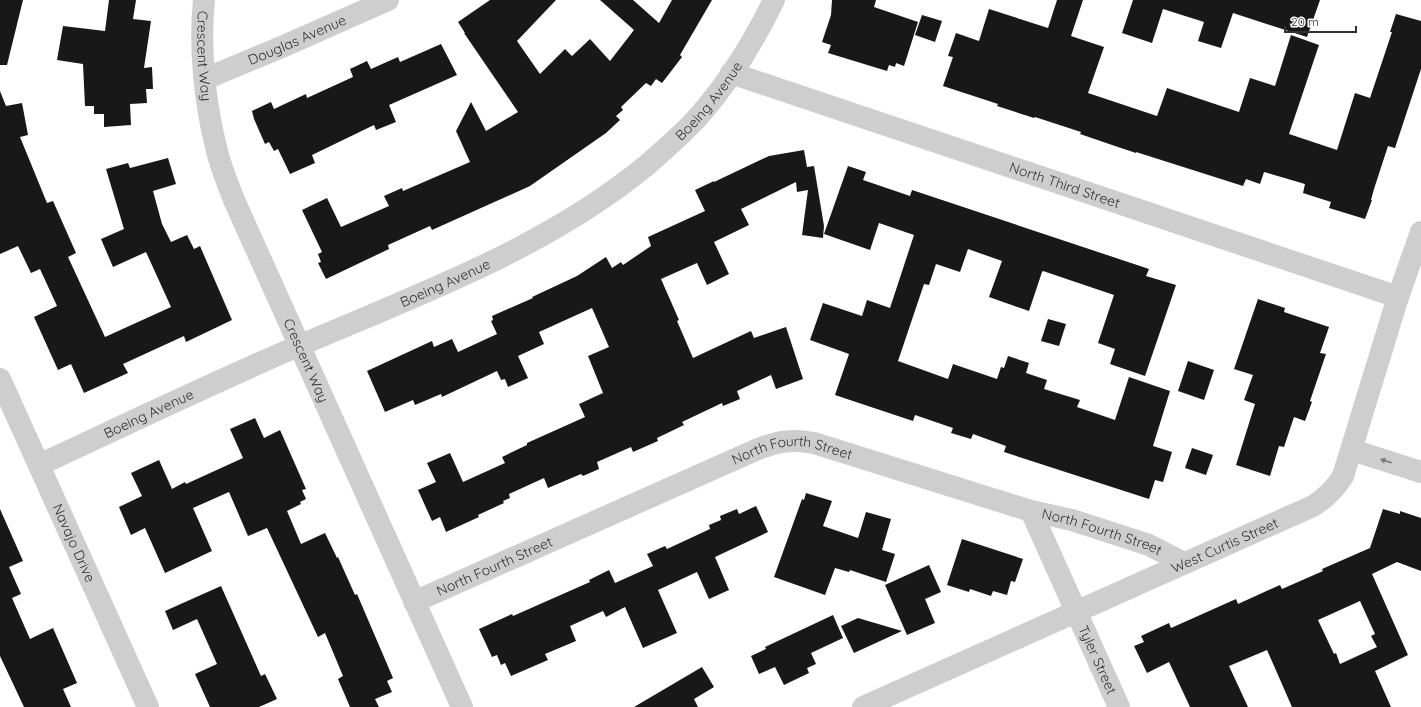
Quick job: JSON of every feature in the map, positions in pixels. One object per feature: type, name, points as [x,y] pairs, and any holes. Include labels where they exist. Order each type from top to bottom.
[{"type":"street","name":"Crescent Way","points":[[204,0],[203,39],[207,102],[217,153],[226,180],[245,227],[300,345],[462,707]]},
{"type":"street","name":"Douglas Avenue","points":[[205,78],[284,46],[388,0]]},
{"type":"street","name":"Boeing Avenue","points":[[39,465],[300,345],[489,263],[524,246],[582,213],[632,177],[678,137],[699,116],[731,73],[752,40],[774,0]]},
{"type":"street","name":"North Third Street","points":[[731,73],[1398,297]]},
{"type":"street","name":"West Curtis Street","points":[[863,707],[1313,506],[1323,500],[1331,493],[1343,476],[1398,297],[1419,242]]},
{"type":"street","name":"Navajo Drive","points":[[0,380],[148,707]]},
{"type":"street","name":"North Fourth Street","points":[[414,602],[758,448],[776,442],[799,441],[814,443],[1031,511],[1072,520],[1149,545],[1184,563]]},
{"type":"street","points":[[1352,450],[1421,472]]},
{"type":"street","name":"Tyler Street","points":[[1031,511],[1119,707]]},
{"type":"building","points":[[0,0],[23,0],[7,65],[0,65]]},
{"type":"building","points":[[109,0],[136,0],[133,19],[151,21],[144,68],[152,67],[153,89],[146,89],[147,103],[130,104],[131,125],[104,127],[104,114],[94,114],[94,106],[85,106],[83,64],[57,60],[63,26],[105,31]]},
{"type":"building","points":[[490,0],[556,0],[517,41],[540,74],[565,49],[572,56],[590,39],[610,61],[634,30],[600,0],[633,0],[659,23],[672,0],[712,0],[680,55],[682,57],[662,83],[656,79],[651,86],[646,83],[621,107],[623,110],[616,116],[620,120],[606,133],[530,186],[432,230],[430,226],[388,245],[389,249],[326,279],[318,263],[321,262],[318,254],[322,252],[302,210],[327,198],[341,227],[389,206],[384,196],[402,188],[403,191],[470,162],[456,131],[471,102],[486,131],[518,112],[458,22]]},
{"type":"building","points":[[832,0],[876,0],[874,7],[918,22],[904,66],[896,63],[895,67],[889,65],[887,71],[828,53],[831,45],[822,42],[831,15]]},
{"type":"building","points":[[1057,0],[1083,0],[1071,36],[1104,47],[1088,93],[1157,116],[1167,88],[1239,112],[1250,78],[1275,86],[1291,35],[1319,45],[1289,134],[1337,150],[1355,93],[1370,98],[1392,32],[1390,32],[1396,14],[1421,21],[1421,69],[1395,148],[1388,146],[1365,219],[1329,208],[1331,202],[1303,193],[1305,184],[1264,172],[1260,184],[1246,179],[1243,186],[1115,146],[1080,134],[1081,132],[997,106],[998,104],[943,86],[953,57],[948,56],[956,33],[979,41],[989,9],[1048,28]]},
{"type":"building","points":[[1133,0],[1320,0],[1307,37],[1233,13],[1221,48],[1198,41],[1204,22],[1163,9],[1152,43],[1122,33]]},
{"type":"building","points":[[922,15],[942,21],[935,42],[915,35]]},
{"type":"building","points":[[441,44],[457,75],[389,105],[396,122],[376,130],[374,125],[312,155],[315,163],[290,174],[278,149],[274,151],[269,142],[265,144],[252,111],[271,102],[274,109],[306,94],[307,98],[353,77],[350,69],[367,61],[371,69],[398,57],[400,62]]},
{"type":"building","points":[[0,91],[6,106],[22,103],[28,135],[20,137],[47,203],[53,201],[76,253],[68,257],[105,337],[171,307],[146,252],[113,267],[101,239],[124,229],[106,169],[128,163],[130,168],[168,158],[176,184],[153,191],[162,224],[171,242],[187,235],[194,249],[200,246],[232,320],[186,342],[184,336],[123,364],[128,373],[84,393],[71,364],[58,370],[34,317],[57,306],[40,269],[31,273],[18,246],[0,254]]},
{"type":"building","points":[[804,150],[807,167],[814,166],[824,226],[823,238],[802,235],[808,190],[797,192],[796,182],[741,209],[749,225],[714,242],[729,274],[707,285],[697,263],[661,279],[679,320],[677,321],[693,358],[751,331],[754,338],[786,327],[803,379],[776,389],[771,375],[737,391],[740,399],[723,406],[722,403],[682,422],[684,425],[657,438],[658,441],[633,452],[631,447],[597,462],[599,469],[583,476],[581,474],[548,488],[544,478],[509,494],[510,498],[503,501],[504,503],[478,515],[479,517],[446,532],[440,517],[432,521],[418,490],[436,482],[427,463],[450,453],[463,482],[505,463],[502,457],[527,445],[527,443],[585,417],[579,404],[603,393],[588,356],[609,347],[592,308],[539,332],[544,344],[518,356],[528,378],[508,387],[505,379],[501,380],[497,371],[442,397],[441,394],[415,405],[413,400],[385,412],[367,371],[432,341],[434,347],[452,339],[458,352],[497,334],[491,321],[493,320],[492,316],[577,276],[606,257],[612,268],[621,262],[623,265],[651,246],[648,237],[705,211],[695,190],[769,156]]},
{"type":"building","points":[[848,166],[866,172],[863,180],[910,196],[912,190],[1149,269],[1146,276],[1176,285],[1145,376],[1110,364],[1115,349],[1098,343],[1114,295],[1043,271],[1029,311],[989,297],[1002,261],[968,249],[960,272],[936,264],[929,285],[924,284],[898,361],[948,379],[953,364],[997,379],[1001,367],[1004,368],[1008,356],[1029,363],[1026,373],[1047,380],[1044,389],[1080,400],[1077,407],[1115,420],[1129,377],[1170,391],[1153,446],[1172,452],[1163,482],[1155,480],[1149,499],[1004,452],[1006,446],[973,434],[971,439],[951,433],[953,428],[915,415],[913,421],[835,395],[849,354],[810,340],[823,303],[862,316],[867,300],[890,308],[914,235],[879,223],[870,250],[824,234]]},
{"type":"building","points":[[1258,299],[1285,308],[1284,312],[1329,327],[1320,353],[1326,354],[1310,401],[1312,402],[1305,421],[1294,417],[1284,447],[1279,446],[1270,476],[1236,465],[1255,404],[1244,400],[1253,375],[1234,369]]},
{"type":"building","points":[[1048,319],[1066,324],[1059,346],[1041,341]]},
{"type":"building","points":[[1188,361],[1214,370],[1204,400],[1178,391]]},
{"type":"building","points":[[255,418],[264,438],[280,430],[306,489],[302,490],[306,499],[300,502],[301,504],[287,511],[301,544],[325,533],[337,558],[338,557],[355,595],[357,594],[393,678],[387,681],[392,692],[375,699],[379,707],[350,707],[338,679],[343,676],[325,633],[318,637],[267,528],[248,536],[229,492],[193,508],[212,551],[165,573],[145,528],[131,535],[119,507],[142,496],[131,473],[159,460],[172,489],[185,482],[186,484],[243,458],[230,429]]},
{"type":"building","points":[[1192,448],[1213,455],[1206,475],[1185,468]]},
{"type":"building","points":[[806,493],[832,501],[823,526],[858,538],[866,512],[891,519],[882,550],[895,554],[886,582],[850,570],[849,572],[835,568],[825,595],[774,577],[802,499],[804,500]]},
{"type":"building","points":[[756,506],[768,532],[715,557],[729,590],[709,599],[697,572],[658,590],[677,633],[643,648],[625,607],[606,617],[603,611],[570,626],[576,641],[545,654],[548,660],[511,676],[505,663],[501,665],[497,655],[492,657],[479,629],[512,614],[513,616],[590,582],[589,580],[609,570],[615,583],[653,566],[647,554],[665,546],[667,549],[710,529],[709,525],[721,520],[720,516],[737,509],[739,514]]},
{"type":"building","points":[[0,509],[23,561],[9,567],[21,594],[12,598],[30,639],[53,628],[77,683],[63,689],[71,707],[24,707],[0,656]]},
{"type":"building","points":[[1383,509],[1400,514],[1400,511],[1421,518],[1421,571],[1397,562],[1372,574],[1408,655],[1375,671],[1391,707],[1292,707],[1267,650],[1229,666],[1248,707],[1190,707],[1169,662],[1147,673],[1134,646],[1144,642],[1141,636],[1169,623],[1171,628],[1236,599],[1238,604],[1280,585],[1282,589],[1323,571],[1322,569],[1370,548]],"holes":[[[1360,601],[1375,634],[1371,636],[1377,647],[1340,664],[1336,653],[1334,654],[1318,620]]]},
{"type":"building","points":[[962,539],[1023,559],[1015,582],[1011,581],[1007,595],[993,591],[991,596],[970,589],[969,592],[947,585]]},
{"type":"building","points":[[929,565],[941,592],[925,599],[935,623],[907,635],[885,585]]},
{"type":"building","points":[[221,586],[261,676],[265,674],[277,699],[259,707],[210,707],[195,674],[217,664],[197,619],[173,630],[165,611]]},
{"type":"building","points":[[833,615],[843,638],[811,653],[816,664],[807,668],[809,673],[784,685],[775,667],[759,674],[751,656],[766,649],[765,647]]},
{"type":"building","points":[[858,618],[902,631],[854,653],[841,626]]},
{"type":"building","points":[[702,667],[714,687],[694,699],[698,707],[634,707]]}]
